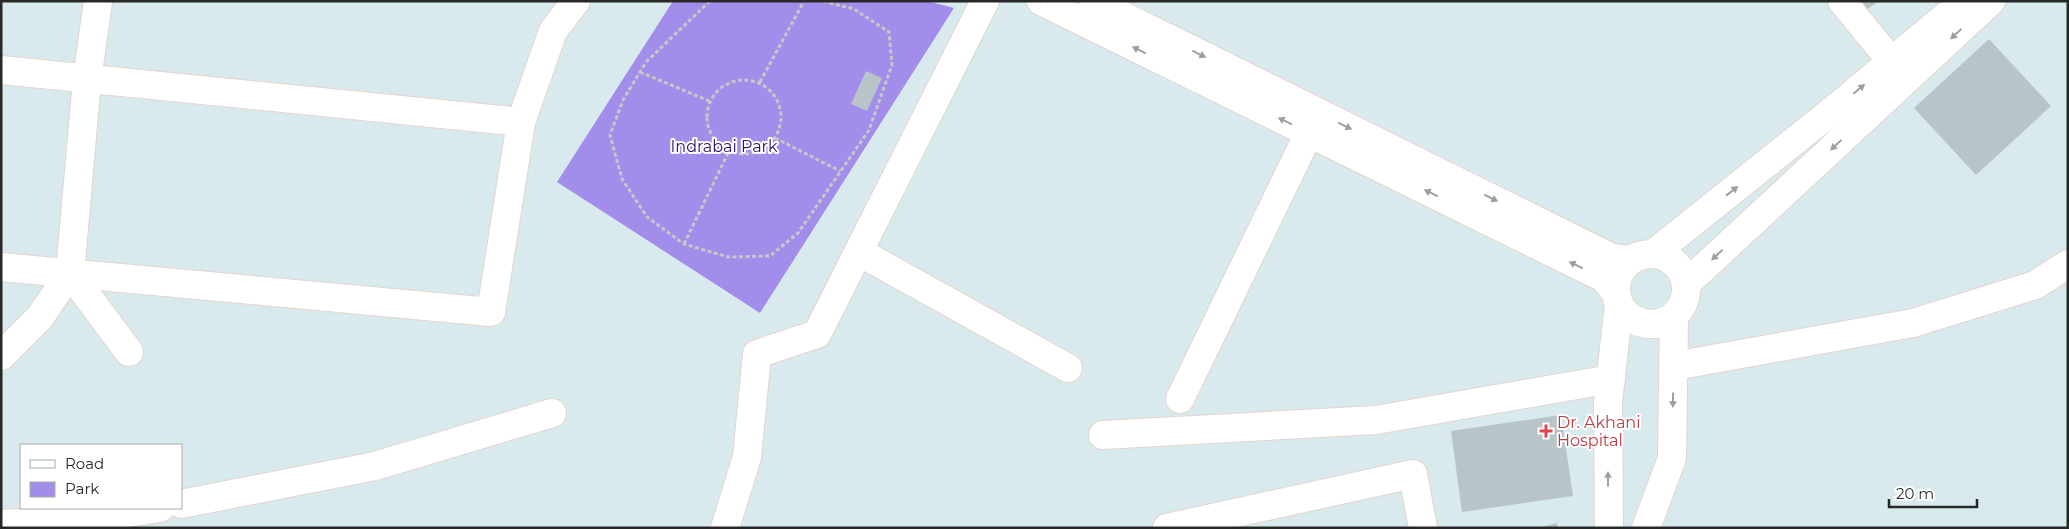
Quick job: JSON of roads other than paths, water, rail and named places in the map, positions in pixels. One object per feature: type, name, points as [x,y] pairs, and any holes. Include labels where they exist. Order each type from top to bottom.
[{"type":"street","points":[[1,356],[40,317],[70,273],[87,80],[98,1]]},
{"type":"street","points":[[1,267],[492,312],[521,122],[553,31],[576,1]]},
{"type":"street","points":[[725,528],[747,458],[757,354],[817,334],[985,1]]},
{"type":"street","points":[[1041,1],[1604,278],[1626,315],[1638,322],[1650,325],[1663,323],[1674,317],[1682,307],[1686,296],[1686,284],[1682,273],[1674,263],[1665,257],[1612,258],[1093,1]]},
{"type":"street","points":[[1842,1],[1892,62]]},
{"type":"street","points":[[1609,528],[1608,402],[1617,298],[1616,279],[1622,268],[1642,257],[1892,62],[1965,1]]},
{"type":"street","points":[[1686,284],[1991,1]]},
{"type":"street","points":[[1,70],[521,122]]},
{"type":"street","points":[[1180,399],[1309,133]]},
{"type":"street","points":[[859,252],[1068,368]]},
{"type":"street","points":[[1674,366],[1913,323],[2035,285],[2068,264]]},
{"type":"street","points":[[70,273],[129,352]]},
{"type":"street","points":[[1646,528],[1672,458],[1674,317]]},
{"type":"street","points":[[1103,435],[1376,420],[1611,379]]},
{"type":"street","points":[[182,504],[375,466],[552,413]]},
{"type":"street","points":[[1167,528],[1414,474],[1423,528]]},
{"type":"street","points":[[1,524],[87,523],[155,509]]},
{"type":"place","name":"Dr. Akhani Hospital","points":[[1546,431]]},
{"type":"park label","name":"Indrabai Park","points":[[724,146]]}]
